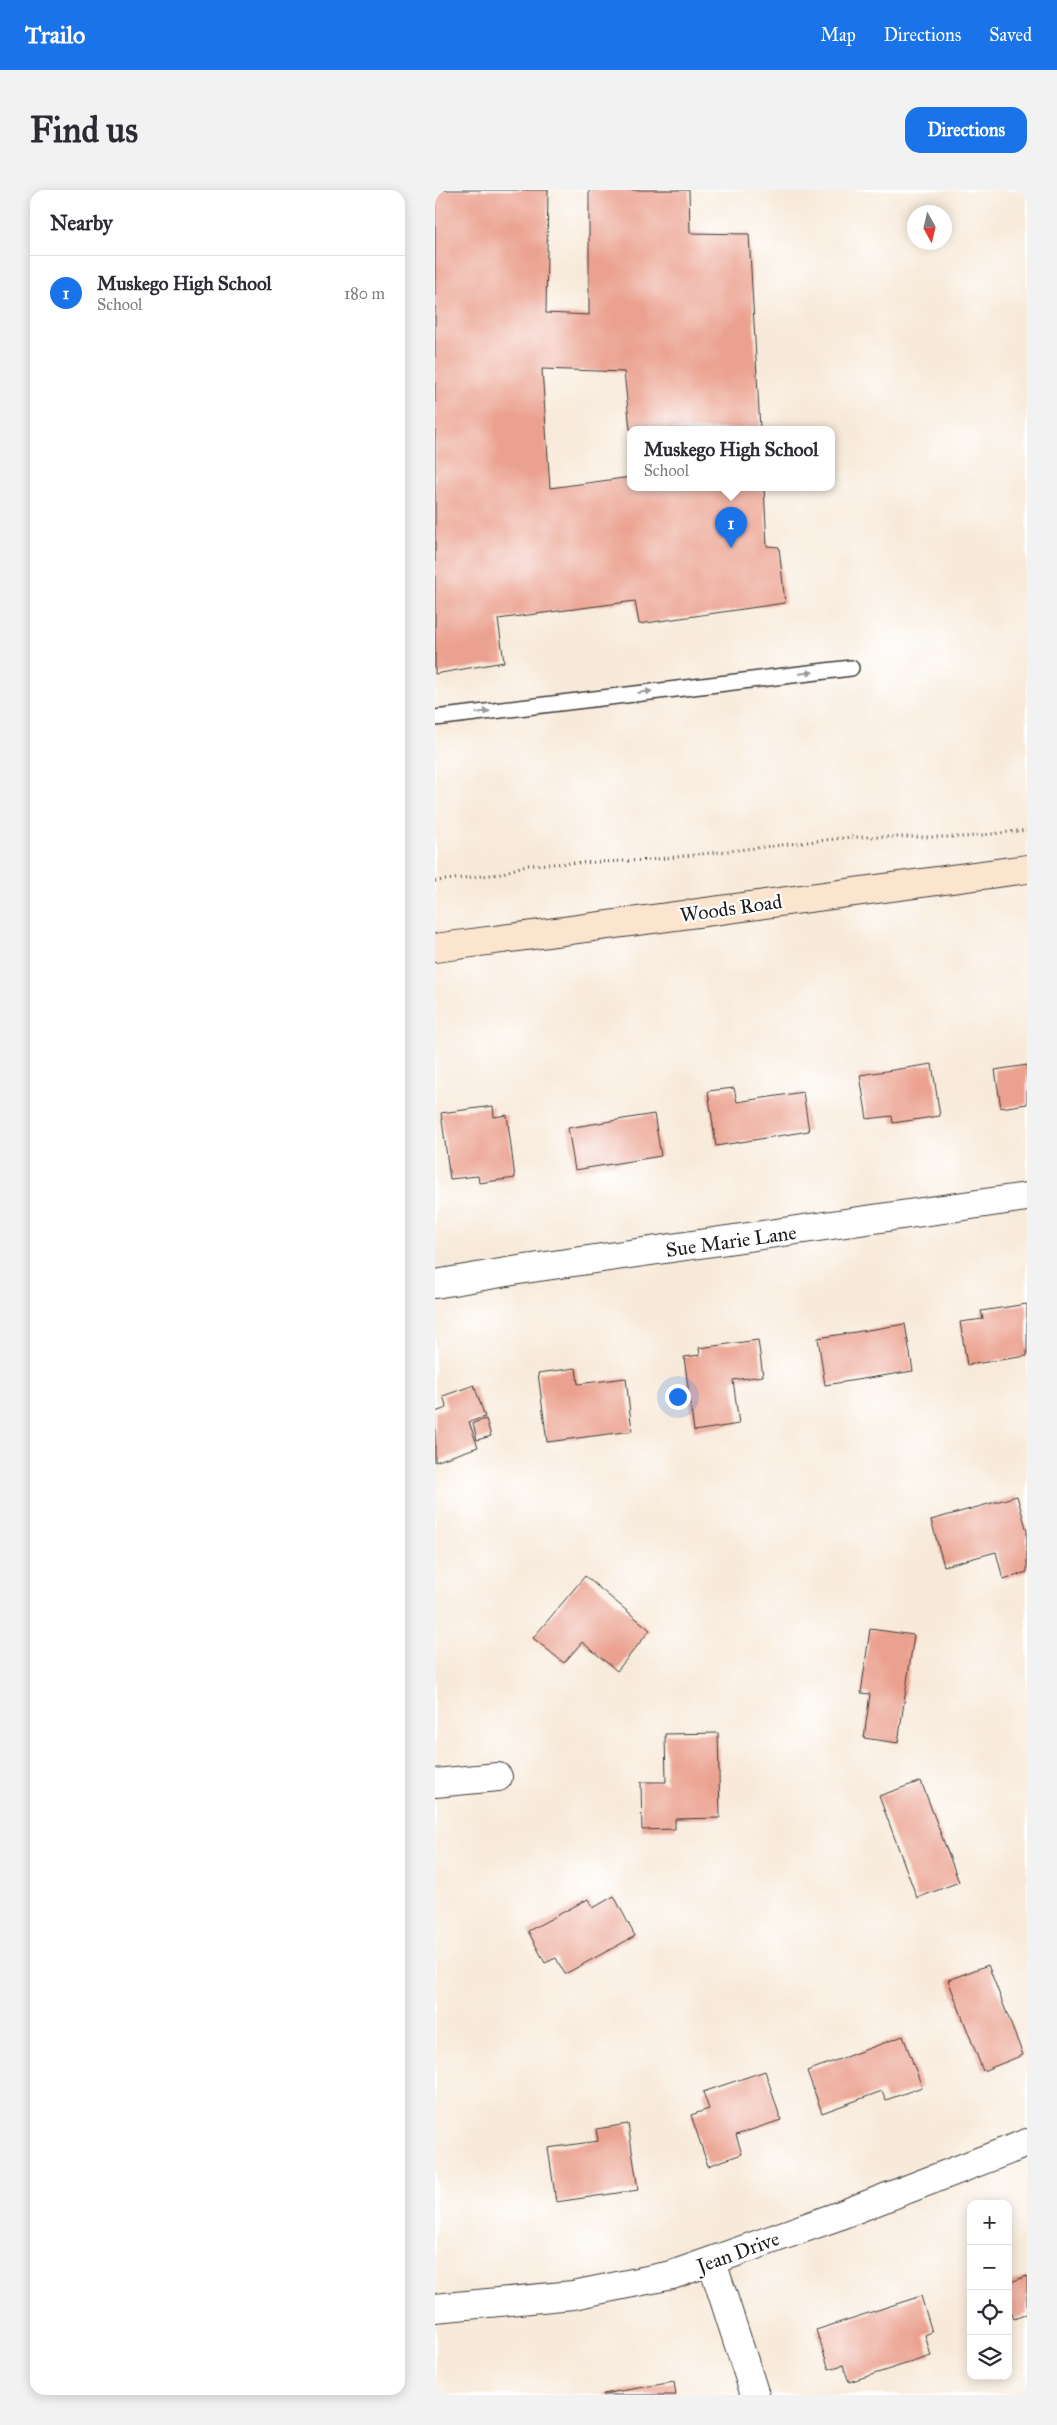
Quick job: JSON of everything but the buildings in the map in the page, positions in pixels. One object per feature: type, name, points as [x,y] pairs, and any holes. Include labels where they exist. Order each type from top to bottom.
[{"type":"street","name":"Woods Road","points":[[435,948],[1027,869]]},
{"type":"street","name":"Sue Marie Lane","points":[[435,1284],[525,1269],[1027,1198]]},
{"type":"street","points":[[435,1783],[498,1777]]},
{"type":"street","name":"Jean Drive","points":[[435,2308],[573,2295],[672,2276],[839,2216],[1027,2143]]},
{"type":"street","points":[[712,2262],[755,2395]]},
{"type":"lane","points":[[435,718],[851,668]]},
{"type":"path","points":[[435,881],[500,874],[526,865],[649,860],[852,837],[965,837],[1027,830]]},
{"type":"place","name":"Muskego High School","points":[[731,548]]}]
